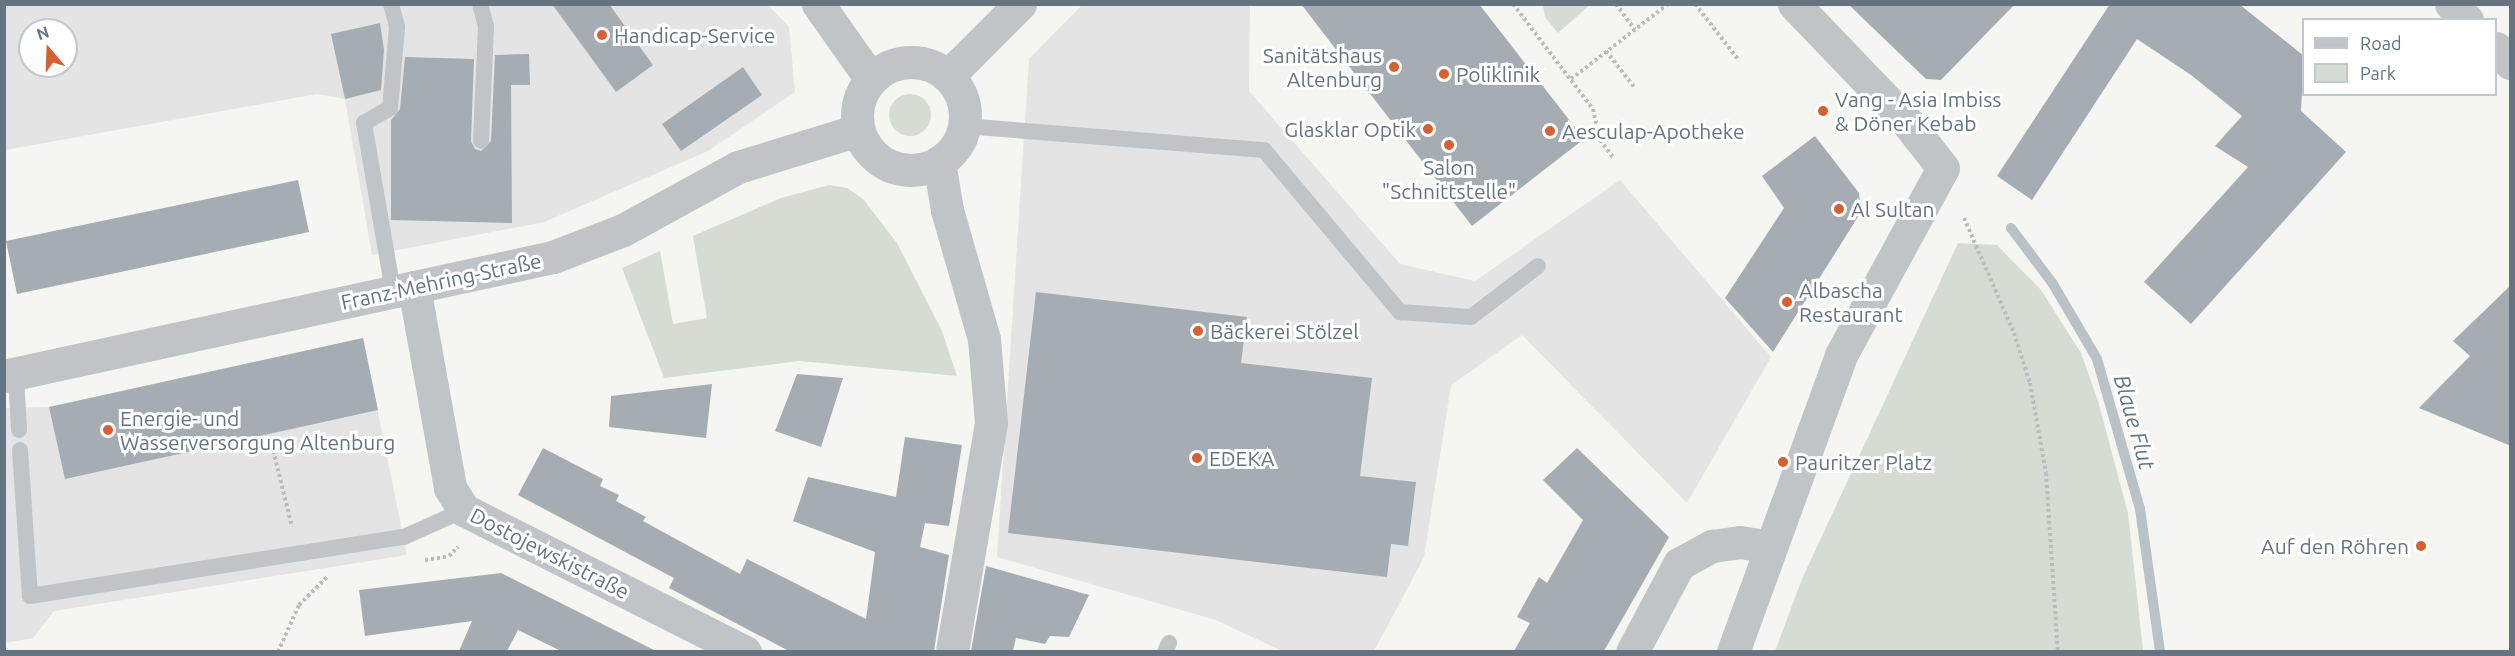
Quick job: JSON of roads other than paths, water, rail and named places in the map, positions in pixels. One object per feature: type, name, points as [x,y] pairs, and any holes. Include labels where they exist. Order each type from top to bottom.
[{"type":"street","points":[[818,4],[871,79]]},
{"type":"street","points":[[948,76],[1020,4]]},
{"type":"street","points":[[1733,651],[1841,355],[1943,168],[1907,122],[1794,4]]},
{"type":"street","points":[[2451,4],[2465,18]]},
{"type":"street","points":[[2497,49],[2511,63]]},
{"type":"street","points":[[918,62],[948,76],[959,91],[964,126],[951,152],[939,162],[924,168],[891,166],[876,158],[858,130],[861,94],[871,79],[900,63],[918,62]]},
{"type":"street","name":"Franz-Mehring-Straße","points":[[10,376],[553,257],[623,230],[738,167],[858,130]]},
{"type":"street","points":[[939,162],[946,210],[984,339],[991,423],[952,651]]},
{"type":"street","name":"Dostojewskistraße","points":[[404,289],[450,488],[474,515],[745,651]]},
{"type":"street","points":[[1632,651],[1679,564],[1712,546],[1740,542],[1770,547]]},
{"type":"lane","points":[[391,4],[397,27],[390,108],[364,123],[404,289]]},
{"type":"lane","points":[[480,4],[486,26],[481,141]]},
{"type":"lane","points":[[964,126],[1264,150],[1400,312],[1471,317],[1538,266]]},
{"type":"lane","points":[[10,376],[19,430]]},
{"type":"lane","points":[[20,450],[30,596],[404,537],[474,515]]},
{"type":"waterway","name":"Blaue Flut","points":[[2011,228],[2053,284],[2097,359],[2140,509],[2160,652]]},
{"type":"place","name":"Handicap-Service","points":[[602,35]]},
{"type":"place","name":"Sanitätshaus Altenburg","points":[[1394,67]]},
{"type":"place","name":"Poliklinik","points":[[1444,74]]},
{"type":"place","name":"Vang - Asia Imbiss & Döner Kebab","points":[[1823,111]]},
{"type":"place","name":"Glasklar Optik","points":[[1428,129]]},
{"type":"place","name":"Aesculap-Apotheke","points":[[1550,131]]},
{"type":"place","name":"Salon \"Schnittstelle\"","points":[[1449,145]]},
{"type":"place","name":"Al Sultan","points":[[1839,209]]},
{"type":"place","name":"Albascha Restaurant","points":[[1787,302]]},
{"type":"place","name":"Bäckerei Stölzel","points":[[1198,331]]},
{"type":"place","name":"Energie- und Wasserversorgung Altenburg","points":[[108,430]]},
{"type":"place","name":"EDEKA","points":[[1197,458]]},
{"type":"place","name":"Pauritzer Platz","points":[[1783,462]]},
{"type":"place","name":"Auf den Röhren","points":[[2421,546]]}]
